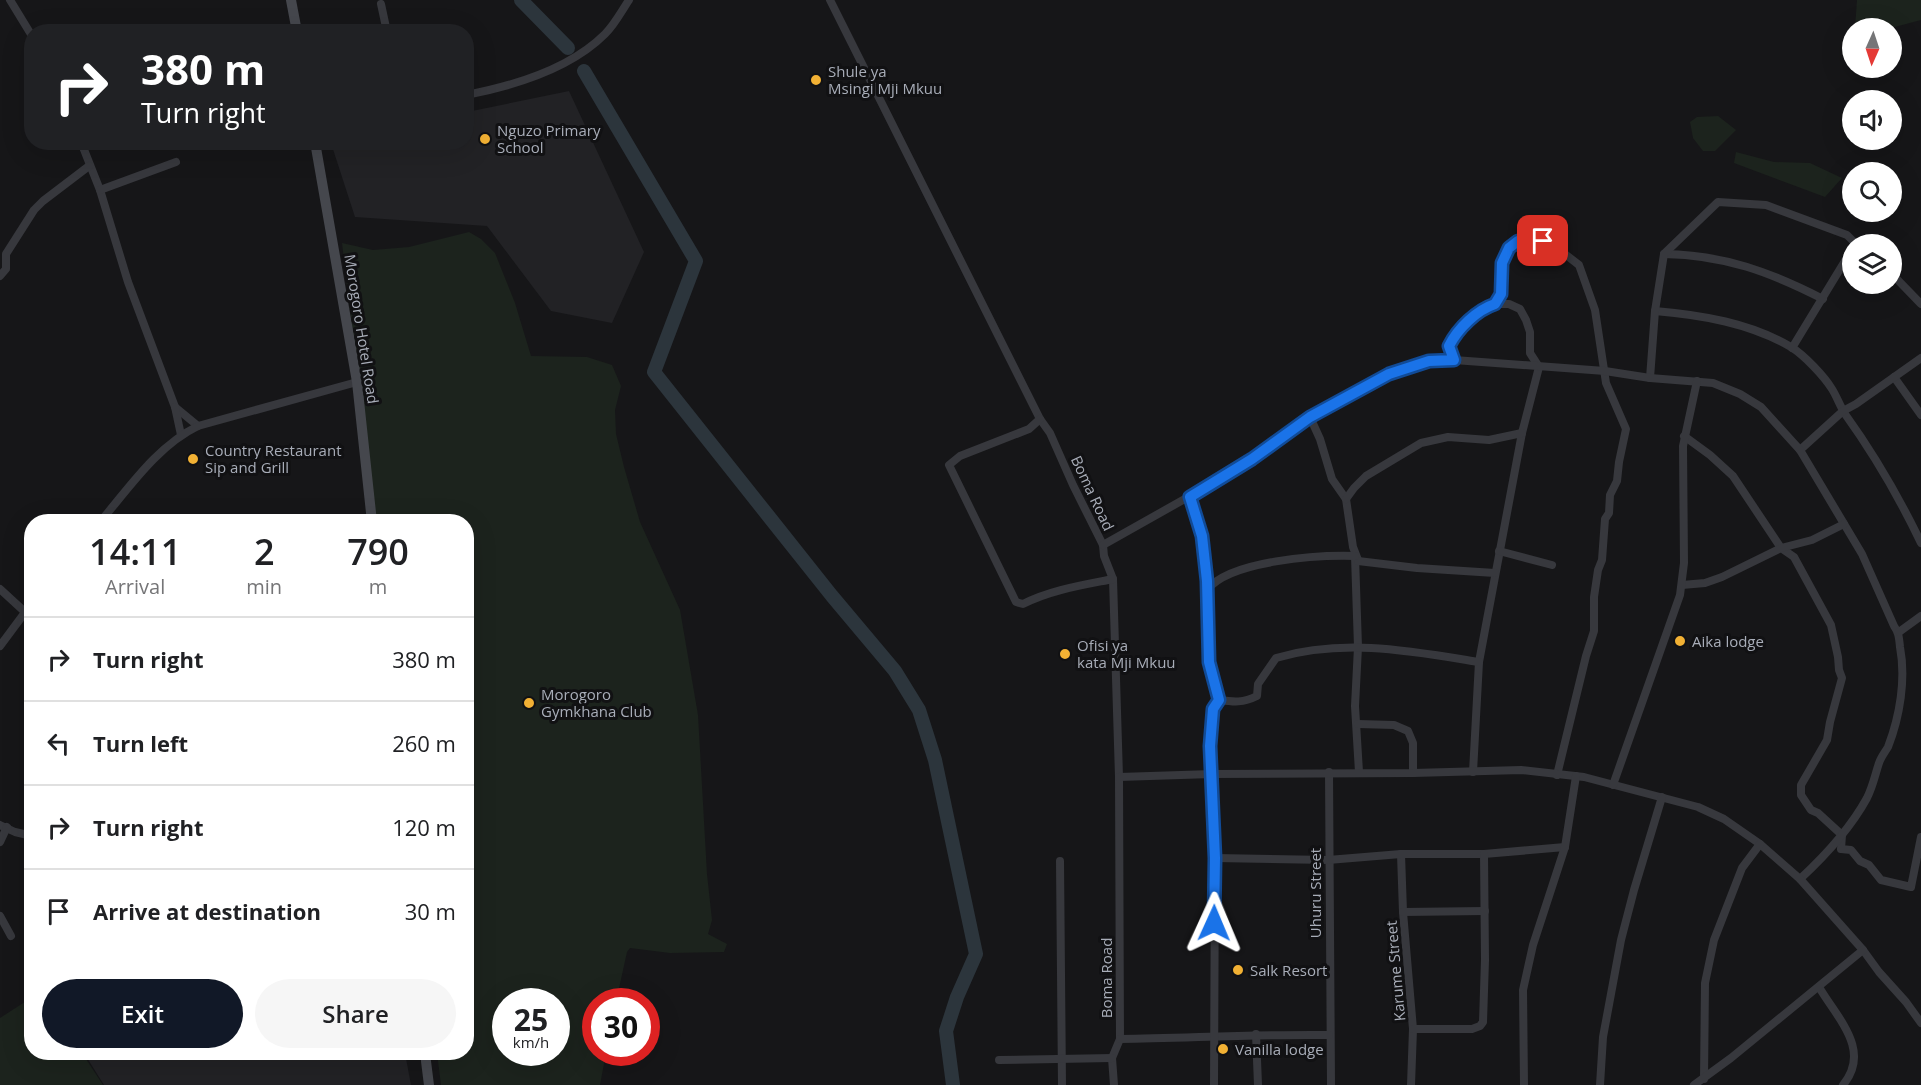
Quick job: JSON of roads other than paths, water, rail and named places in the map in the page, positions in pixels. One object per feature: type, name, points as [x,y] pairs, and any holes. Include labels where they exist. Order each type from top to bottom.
[{"type":"street","points":[[10,0],[25,24]]},
{"type":"street","points":[[291,0],[296,24]]},
{"type":"street","points":[[474,93],[508,87],[567,61],[611,28],[629,0]]},
{"type":"street","name":"Boma Road","points":[[830,0],[1040,419],[1050,433],[1103,545],[1104,556],[1113,579],[1119,777],[1120,1039],[1112,1058],[1114,1085]]},
{"type":"street","points":[[381,4],[385,24]]},
{"type":"street","points":[[84,150],[100,190],[128,282],[175,407],[181,435]]},
{"type":"street","name":"Morogoro Hotel Road","points":[[316,150],[357,382],[371,514]]},
{"type":"street","points":[[100,190],[176,162]]},
{"type":"street","points":[[0,276],[6,269],[6,254],[34,210],[89,165]]},
{"type":"street","points":[[1650,378],[1664,254],[1718,202],[1766,205],[1844,234]]},
{"type":"street","points":[[1495,304],[1501,294],[1502,263],[1512,245],[1518,241],[1543,241],[1552,244],[1579,265],[1595,310],[1610,395],[1626,429],[1617,481],[1611,495],[1609,513],[1605,519],[1602,560],[1594,597],[1594,631],[1583,664],[1557,775]]},
{"type":"street","points":[[1664,254],[1686,254],[1744,265],[1780,278],[1823,299]]},
{"type":"street","points":[[1792,348],[1842,266]]},
{"type":"street","points":[[1902,284],[1921,304]]},
{"type":"street","points":[[1454,360],[1449,346],[1458,332],[1478,315],[1481,309],[1495,304],[1517,306],[1523,313],[1530,332],[1530,352],[1539,367],[1522,433],[1479,662],[1473,772]]},
{"type":"street","points":[[1656,311],[1692,314],[1732,323],[1762,333],[1792,348],[1804,357],[1831,388],[1843,411],[1892,485],[1921,543]]},
{"type":"street","points":[[1800,450],[1843,411],[1921,358]]},
{"type":"street","points":[[1103,545],[1190,497],[1252,459],[1310,417],[1389,374],[1429,361],[1454,360],[1605,371],[1650,378],[1713,383],[1740,394],[1761,407],[1800,450],[1862,554],[1890,619],[1899,632],[1903,674],[1894,724],[1888,747],[1880,762],[1868,797],[1829,852],[1800,879]]},
{"type":"street","points":[[1894,377],[1921,415]]},
{"type":"street","points":[[1613,785],[1676,610],[1682,585],[1684,563],[1683,436],[1697,381]]},
{"type":"street","points":[[107,514],[140,475],[181,435],[198,426],[357,382]]},
{"type":"street","points":[[175,407],[198,426]]},
{"type":"street","points":[[1310,417],[1320,439],[1332,479],[1346,499],[1357,559],[1358,647],[1355,706],[1358,724],[1356,737],[1359,772]]},
{"type":"street","points":[[1040,419],[1029,429],[960,456],[949,465],[950,470],[1016,602],[1023,604],[1055,592],[1113,579]]},
{"type":"street","points":[[1346,499],[1366,476],[1422,443],[1448,437],[1489,440],[1522,433]]},
{"type":"street","points":[[1683,436],[1724,465],[1781,548],[1794,557],[1831,625],[1842,678],[1827,741],[1801,785],[1800,791],[1811,810],[1818,813],[1842,835]]},
{"type":"street","points":[[1190,497],[1202,536],[1207,590],[1209,662],[1219,700],[1213,709],[1210,746],[1215,858],[1214,1085]]},
{"type":"street","points":[[1682,585],[1715,580],[1781,548],[1812,540],[1844,524]]},
{"type":"street","points":[[1499,551],[1552,565]]},
{"type":"street","points":[[1207,590],[1214,582],[1226,575],[1248,567],[1337,556],[1417,568],[1496,573]]},
{"type":"street","points":[[1205,566],[1215,574],[1226,575]]},
{"type":"street","points":[[0,589],[24,611]]},
{"type":"street","points":[[0,646],[24,613]]},
{"type":"street","points":[[1899,632],[1921,616]]},
{"type":"street","points":[[1219,700],[1240,702],[1257,696],[1258,684],[1276,658],[1323,649],[1358,647],[1402,650],[1479,662]]},
{"type":"street","points":[[1358,724],[1394,724],[1408,730],[1413,743],[1413,773]]},
{"type":"street","points":[[1119,777],[1521,770],[1584,777],[1698,807],[1724,819],[1760,844],[1800,879],[1863,950],[1921,1023]]},
{"type":"street","name":"Uhuru Street","points":[[1329,772],[1331,1085]]},
{"type":"street","points":[[1524,1085],[1523,990],[1533,945],[1565,848],[1576,776]]},
{"type":"street","points":[[1600,1085],[1603,1037],[1621,940],[1662,797]]},
{"type":"street","points":[[0,842],[4,826],[24,834]]},
{"type":"street","points":[[1842,835],[1841,849],[1851,850],[1860,861],[1869,865],[1881,880],[1911,888],[1921,837]]},
{"type":"street","points":[[1704,1079],[1706,983],[1714,940],[1742,868],[1760,844]]},
{"type":"street","points":[[1215,858],[1328,860],[1401,854],[1484,854],[1565,848]]},
{"type":"street","name":"Karume Street","points":[[1401,854],[1403,912],[1413,1029],[1411,1085]]},
{"type":"street","points":[[1413,1029],[1472,1029],[1483,1022],[1484,854]]},
{"type":"street","points":[[1060,861],[1062,1085]]},
{"type":"street","points":[[1403,912],[1485,911]]},
{"type":"street","points":[[0,916],[11,936]]},
{"type":"street","points":[[1694,1085],[1863,950]]},
{"type":"street","points":[[1819,987],[1842,1023],[1854,1050],[1854,1067],[1843,1085]]},
{"type":"street","points":[[1120,1039],[1213,1038],[1256,1034],[1329,1035]]},
{"type":"street","points":[[1256,1034],[1258,1085]]},
{"type":"street","points":[[999,1060],[1112,1058]]},
{"type":"street","points":[[426,1060],[429,1085]]},
{"type":"waterway","points":[[521,0],[568,48]]},
{"type":"waterway","points":[[584,71],[696,261],[654,372],[832,596],[895,671],[919,710],[935,760],[976,954],[957,997],[946,1031],[953,1085]]},
{"type":"place","name":"Shule ya Msingi Mji Mkuu","points":[[816,80]]},
{"type":"place","name":"Nguzo Primary School","points":[[485,139]]},
{"type":"place","name":"Country Restaurant Sip and Grill","points":[[193,459]]},
{"type":"place","name":"Aika lodge","points":[[1680,641]]},
{"type":"place","name":"Ofisi ya kata Mji Mkuu","points":[[1065,654]]},
{"type":"place","name":"Morogoro Gymkhana Club","points":[[529,703]]},
{"type":"place","name":"Salk Resort","points":[[1238,970]]},
{"type":"place","name":"Vanilla lodge","points":[[1223,1049]]}]
